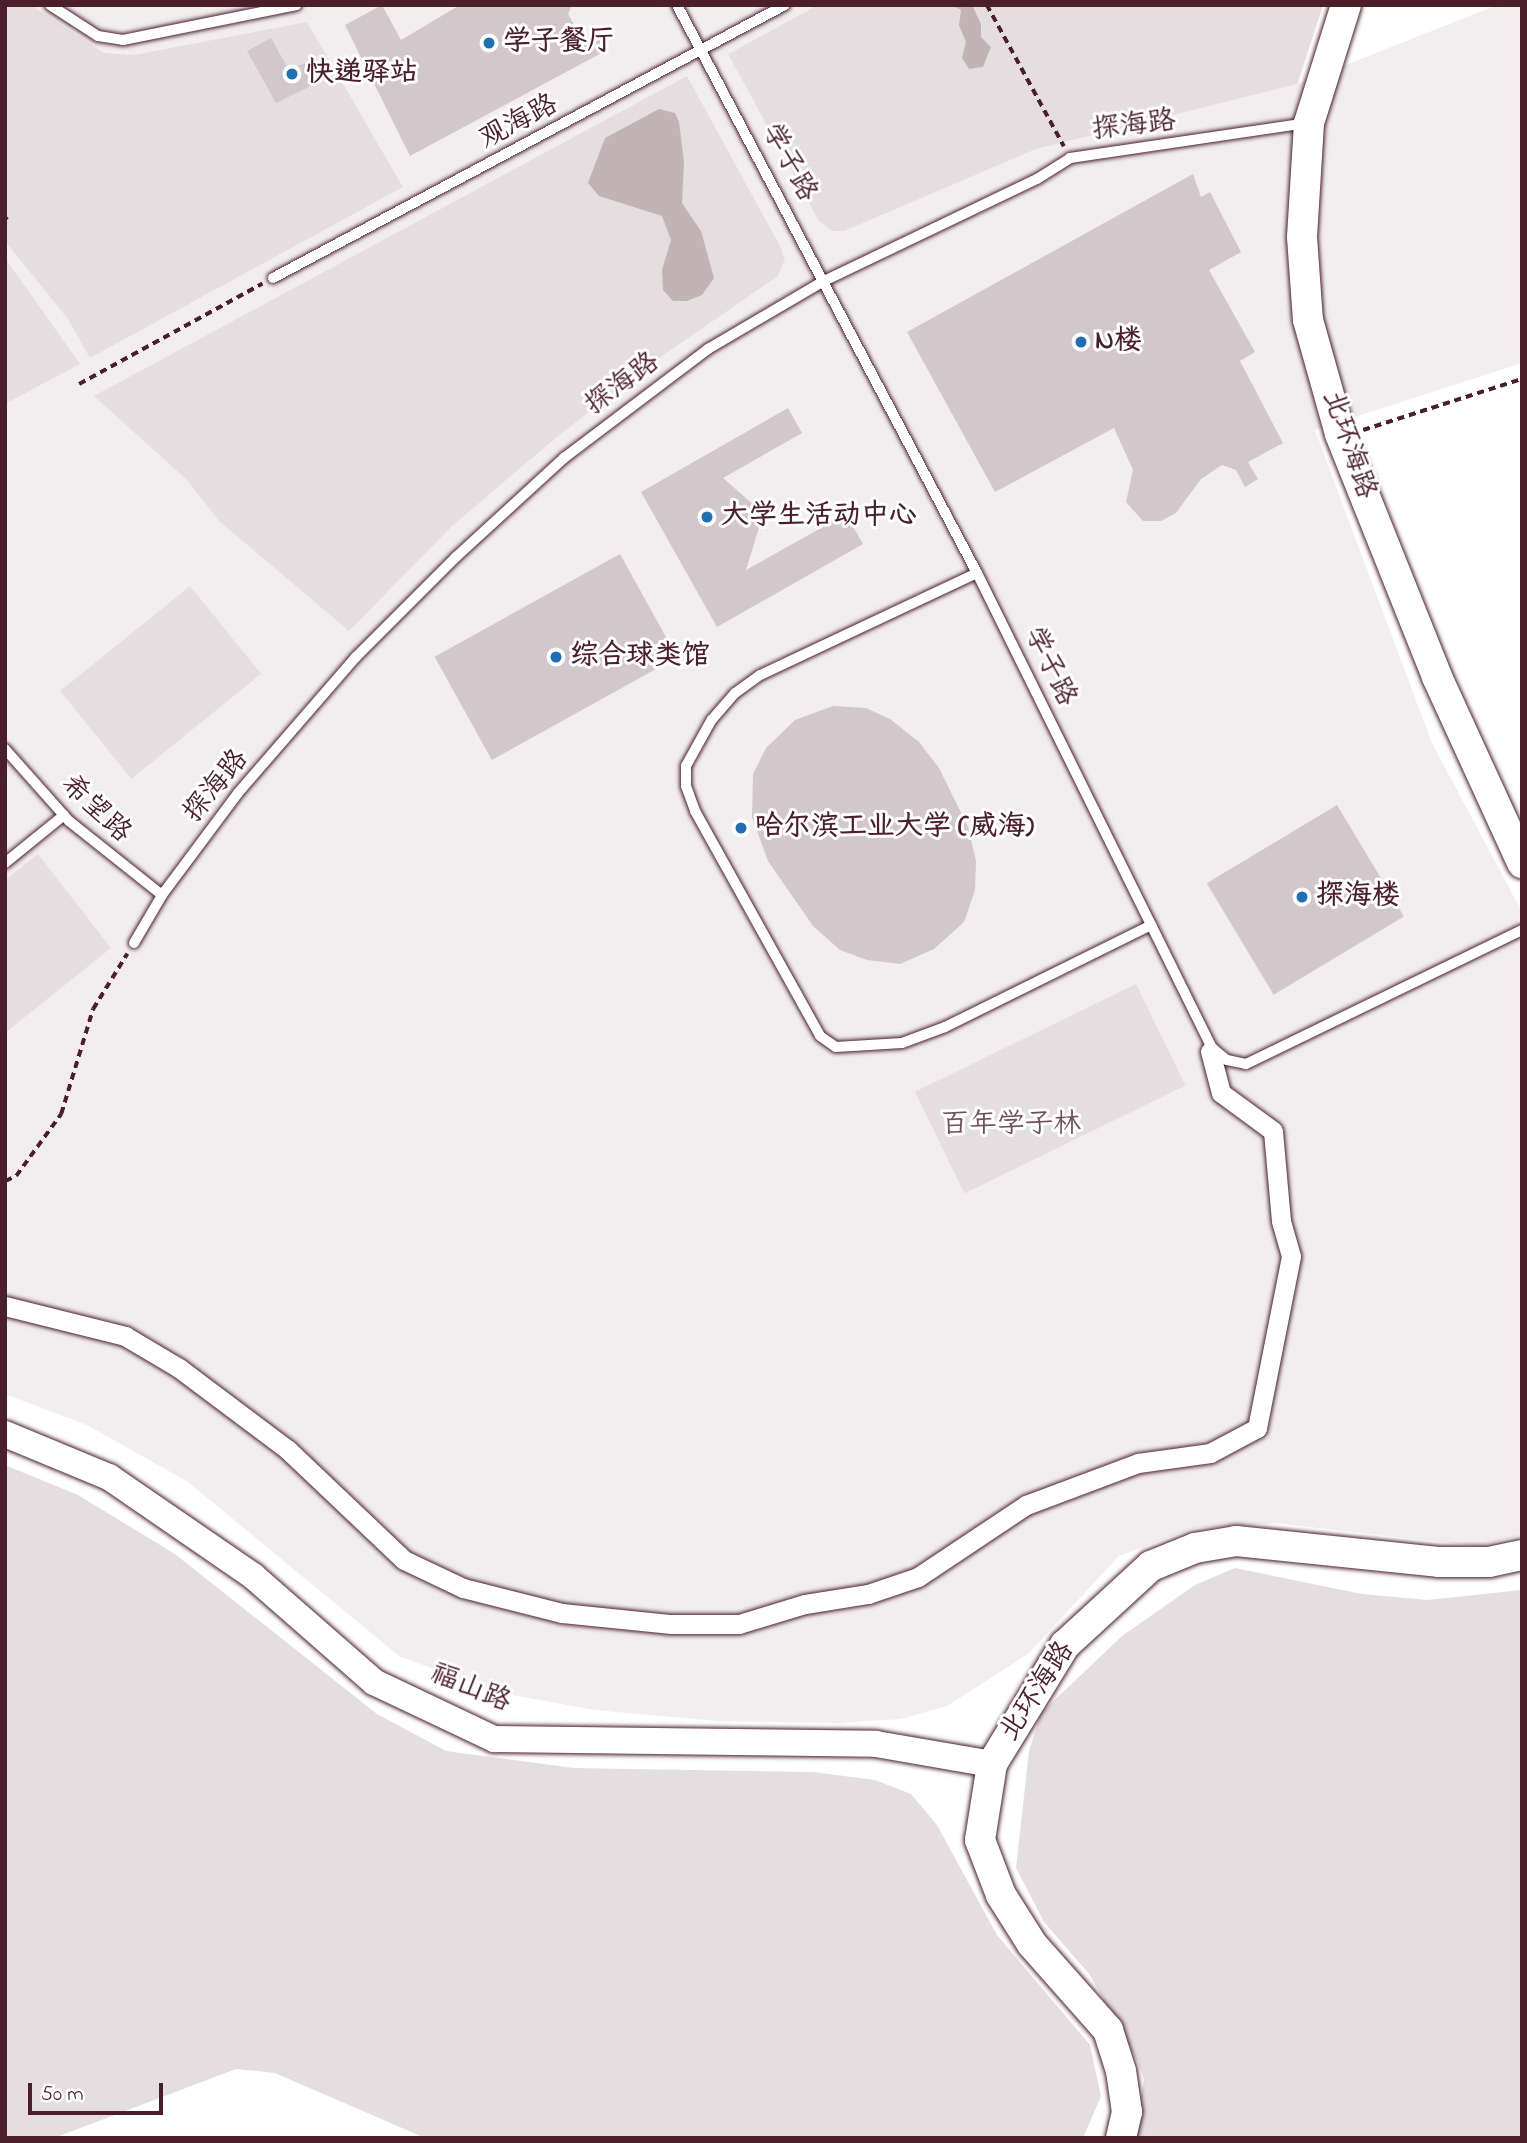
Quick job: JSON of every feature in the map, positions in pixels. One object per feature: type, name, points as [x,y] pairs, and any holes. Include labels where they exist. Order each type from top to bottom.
[{"type":"main road","name":"北环海路","points":[[1346,5],[1310,123],[1302,237],[1308,320],[1340,434],[1437,677],[1522,863]]},
{"type":"main road","name":"福山路","points":[[5,1434],[109,1477],[253,1576],[374,1682],[494,1739],[876,1744],[992,1764]]},
{"type":"main road","name":"北环海路","points":[[1121,2138],[1127,2112],[1122,2071],[1108,2030],[1032,1944],[1001,1895],[980,1840],[992,1764],[1065,1645],[1151,1566],[1195,1548],[1236,1541],[1438,1562],[1489,1562],[1522,1555]]},
{"type":"street","points":[[5,1306],[125,1336],[179,1368],[287,1449],[404,1560],[463,1588],[562,1613],[671,1624],[739,1624],[918,1577],[1026,1505],[1138,1463],[1210,1453],[1257,1428],[1292,1256],[1281,1221],[1273,1131],[1222,1093],[1210,1051]]},
{"type":"lane","points":[[50,5],[99,36],[123,40],[296,5]]},
{"type":"lane","name":"学子路","points":[[677,5],[977,573],[1212,1048],[1227,1060],[1246,1064],[1522,930]]},
{"type":"lane","name":"观海路","points":[[273,278],[701,53],[785,5]]},
{"type":"lane","name":"探海路","points":[[134,943],[162,895],[239,793],[356,657],[465,548],[564,458],[708,349],[824,281],[1037,179],[1070,158],[1310,123]]},
{"type":"lane","points":[[977,573],[760,675],[735,693],[712,719],[686,766],[686,786],[695,811],[820,1036],[836,1047],[901,1043],[934,1031],[1151,925]]},
{"type":"lane","name":"希望路","points":[[5,749],[64,815],[162,895]]},
{"type":"lane","points":[[5,863],[64,815]]},
{"type":"path","points":[[987,5],[1070,158]]},
{"type":"path","points":[[79,384],[273,278]]},
{"type":"path","points":[[1340,434],[1380,427],[1522,379]]},
{"type":"path","points":[[5,1181],[16,1176],[61,1114],[93,1009],[134,943]]},
{"type":"shaded area","name":"哈尔滨工业大学 (威海)","points":[[5,5],[1323,5],[1298,84],[1497,5],[1522,5],[1522,363],[1315,430],[1432,743],[1522,912],[1522,1535],[1478,1546],[1275,1523],[1194,1528],[1119,1556],[1028,1654],[947,1706],[901,1719],[837,1723],[717,1721],[594,1710],[495,1692],[399,1656],[188,1482],[87,1425],[5,1394]]},
{"type":"shaded area","points":[[952,5],[972,5],[981,24],[981,37],[991,47],[983,67],[969,69],[962,58],[966,42],[959,25],[961,10]]},
{"type":"shaded area","points":[[659,109],[675,113],[679,122],[684,162],[682,203],[701,231],[714,278],[702,295],[687,301],[673,301],[663,290],[662,270],[671,240],[662,216],[599,196],[588,183],[605,138]]},
{"type":"green space","points":[[5,5],[31,5],[104,53],[134,55],[307,22],[403,187],[90,358],[68,319],[5,241]]},
{"type":"green space","points":[[818,5],[1323,5],[1297,84],[1036,149],[844,231],[833,231],[819,221],[728,54]]},
{"type":"green space","points":[[687,76],[780,246],[785,259],[778,276],[646,367],[557,437],[452,526],[349,631],[219,521],[187,480],[94,396]]},
{"type":"green space","points":[[5,258],[80,364],[5,404]]},
{"type":"green space","points":[[190,586],[261,674],[131,779],[60,691]]},
{"type":"green space","points":[[38,854],[111,948],[5,1033],[5,880]]},
{"type":"green space","name":"百年学子林","points":[[1136,984],[1186,1086],[964,1193],[915,1092]]},
{"type":"green space","points":[[5,1465],[78,1495],[175,1554],[377,1714],[446,1751],[574,1768],[813,1772],[875,1780],[911,1794],[937,1825],[997,1935],[1090,2045],[1101,2096],[1083,2138],[425,2138],[275,2073],[236,2069],[54,2138],[5,2138]]},
{"type":"green space","points":[[1235,1568],[1362,1594],[1427,1600],[1522,1590],[1522,2138],[1137,2138],[1134,2132],[1144,2080],[1138,2062],[1090,1975],[1044,1922],[1016,1868],[1029,1751],[1041,1713],[1122,1636],[1195,1585]]},
{"type":"building","points":[[382,5],[401,40],[460,5],[572,5],[568,14],[585,44],[602,39],[607,50],[410,156],[345,25]]},
{"type":"building","name":"快递驿站","points":[[271,38],[289,70],[315,59],[325,79],[276,103],[247,51]]},
{"type":"building","name":"N楼","points":[[1193,174],[1201,197],[1210,192],[1241,252],[1209,270],[1255,352],[1240,361],[1283,443],[1248,462],[1258,479],[1245,487],[1236,470],[1222,465],[1201,479],[1176,513],[1161,521],[1143,521],[1126,502],[1133,470],[1114,428],[995,492],[907,332]]},
{"type":"building","name":"大学生活动中心","points":[[788,408],[802,433],[723,478],[754,505],[761,521],[746,570],[846,514],[863,544],[717,627],[641,492]]},
{"type":"building","name":"综合球类馆","points":[[620,554],[677,657],[492,760],[435,657]]},
{"type":"building","points":[[833,706],[866,708],[890,719],[919,742],[939,768],[968,827],[976,861],[975,890],[964,922],[934,949],[900,964],[867,960],[840,950],[813,926],[768,861],[752,817],[753,774],[766,748],[795,720]]},
{"type":"building","name":"探海楼","points":[[1337,805],[1404,916],[1274,995],[1207,883]]},
{"type":"place","name":"学子餐厅","points":[[489,43]]},
{"type":"place","name":"快递驿站","points":[[292,74]]},
{"type":"place","name":"N楼","points":[[1081,342]]},
{"type":"place","name":"大学生活动中心","points":[[707,517]]},
{"type":"place","name":"综合球类馆","points":[[556,657]]},
{"type":"place","name":"哈尔滨工业大学 (威海)","points":[[741,828]]},
{"type":"place","name":"探海楼","points":[[1302,897]]}]
